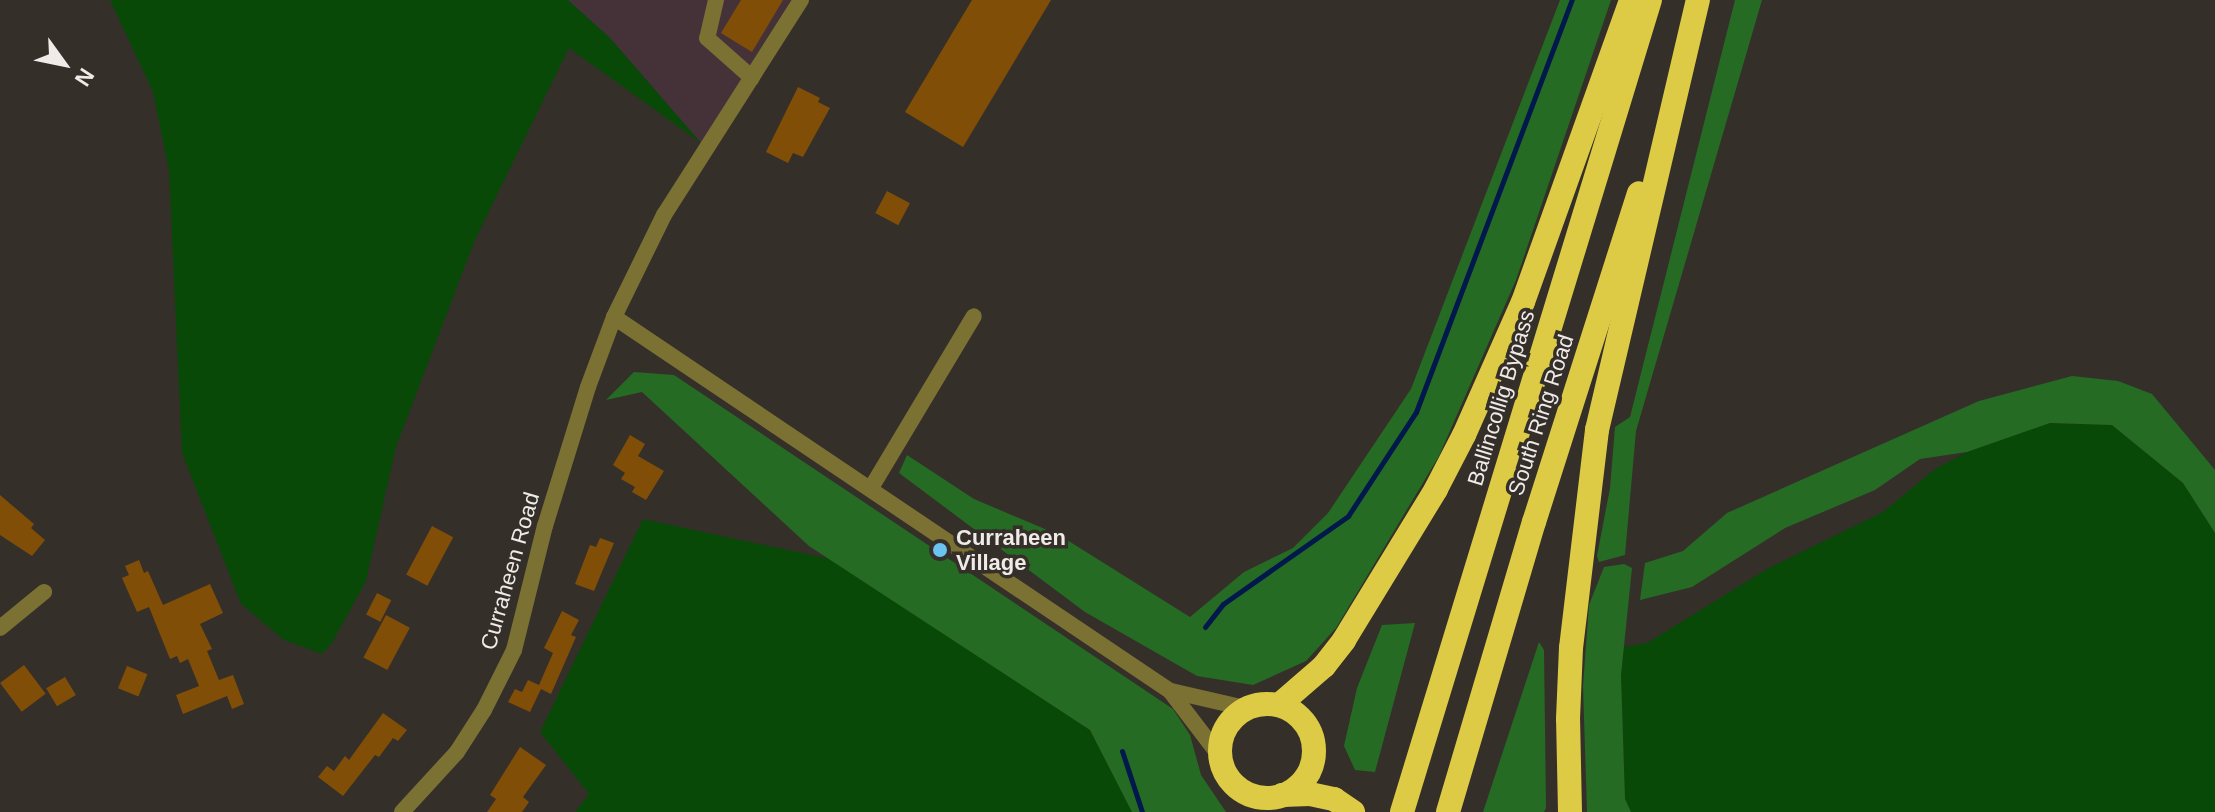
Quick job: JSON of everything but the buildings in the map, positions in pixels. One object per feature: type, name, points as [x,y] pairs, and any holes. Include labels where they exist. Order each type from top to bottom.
[{"type":"highway","points":[[1279,705],[1324,666],[1344,640],[1429,501],[1464,435],[1523,302],[1631,0]]},
{"type":"highway","name":"Ballincollig Bypass","points":[[1402,812],[1650,0]]},
{"type":"highway","points":[[1570,812],[1568,719],[1571,648],[1597,430],[1698,0]]},
{"type":"highway","name":"South Ring Road","points":[[1448,812],[1534,522],[1690,34]]},
{"type":"highway","points":[[1256,704],[1279,705],[1303,720],[1314,747],[1313,761],[1318,777],[1344,806],[1310,794],[1282,795],[1246,802],[1232,783],[1219,755],[1225,728],[1245,708],[1256,704]]},
{"type":"highway","points":[[1282,795],[1296,788],[1313,761]]},
{"type":"street","points":[[716,0],[707,38],[752,78]]},
{"type":"street","name":"Curraheen Road","points":[[402,812],[457,752],[484,710],[514,650],[558,484],[614,317],[664,215],[801,0]]},
{"type":"street","points":[[871,488],[974,316]]},
{"type":"street","points":[[614,317],[1170,691],[1219,755]]},
{"type":"street","points":[[0,628],[44,592]]},
{"type":"street","points":[[1170,691],[1245,708]]},
{"type":"shaded area","points":[[568,0],[791,0],[701,143],[610,38]]},
{"type":"green space","points":[[110,0],[568,0],[610,38],[701,143],[569,48],[475,240],[396,447],[366,581],[332,643],[322,654],[284,640],[241,604],[182,453],[169,171],[153,92]]},
{"type":"green space","points":[[1560,0],[1611,0],[1516,280],[1439,456],[1336,628],[1306,661],[1253,685],[1197,676],[1085,612],[899,473],[907,455],[974,499],[1059,535],[1190,617],[1244,572],[1293,548],[1328,513],[1411,389]]},
{"type":"green space","points":[[1735,0],[1762,0],[1636,431],[1625,555],[1599,562],[1597,556],[1610,488],[1615,427],[1630,417]]},
{"type":"green space","points":[[634,372],[674,375],[1173,709],[1190,735],[1201,775],[1226,812],[1132,812],[1090,730],[809,546],[642,392],[606,400]]},
{"type":"green space","points":[[2072,376],[2118,381],[2152,394],[2215,470],[2215,533],[2183,483],[2112,425],[2050,423],[1967,452],[1920,459],[1875,490],[1785,528],[1692,587],[1640,600],[1645,563],[1683,551],[1727,513],[1979,401]]},
{"type":"green space","points":[[2050,423],[2112,425],[2183,483],[2215,533],[2215,812],[1631,812],[1625,799],[1621,675],[1624,647],[1647,643],[1767,569],[1883,512],[1935,469],[1967,452]]},
{"type":"green space","points":[[643,519],[830,559],[1090,730],[1132,812],[575,812],[589,794],[540,732]]},
{"type":"green space","points":[[1624,564],[1632,568],[1621,675],[1625,799],[1631,812],[1587,812],[1583,686],[1589,605],[1604,567]]},
{"type":"green space","points":[[1415,623],[1375,772],[1355,770],[1344,746],[1357,688],[1382,625]]},
{"type":"green space","points":[[1539,642],[1544,650],[1546,808],[1544,812],[1483,812]]},
{"type":"waterway","points":[[1205,627],[1223,604],[1348,516],[1416,412],[1572,0]]},
{"type":"waterway","points":[[1122,751],[1142,812]]},
{"type":"place","name":"Curraheen Village","points":[[940,550]]}]
